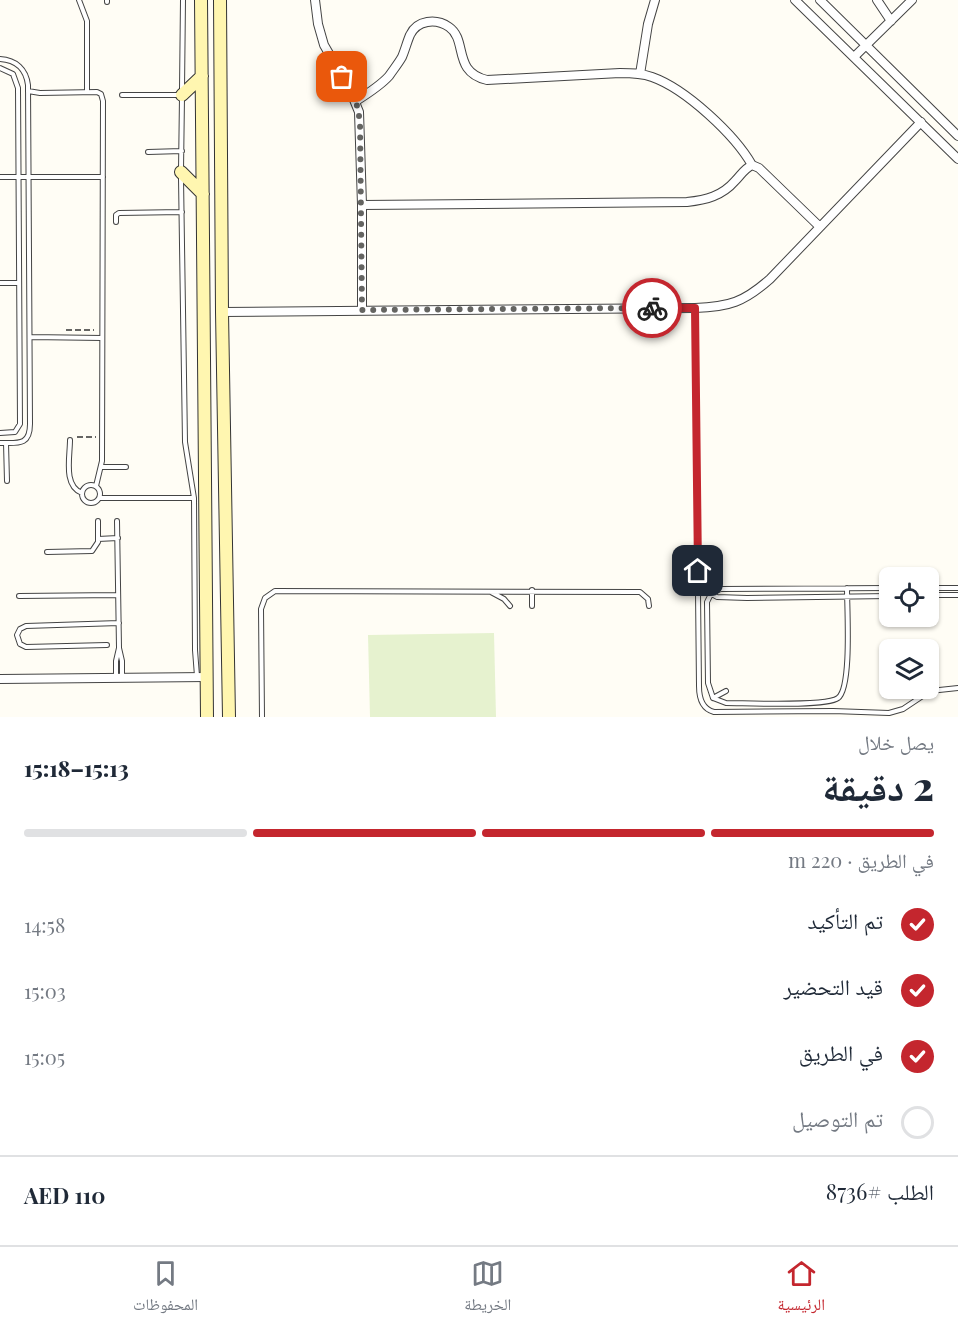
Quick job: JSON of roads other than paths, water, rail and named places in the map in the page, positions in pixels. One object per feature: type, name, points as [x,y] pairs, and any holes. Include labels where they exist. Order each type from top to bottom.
[{"type":"main road","points":[[194,0],[201,24]]},
{"type":"main road","points":[[201,0],[202,677],[207,717]]},
{"type":"main road","points":[[219,0],[229,717]]},
{"type":"main road","points":[[182,95],[202,76]]},
{"type":"main road","points":[[181,172],[203,194]]},
{"type":"street","points":[[315,0],[324,45],[356,101],[360,121],[362,310]]},
{"type":"street","points":[[640,74],[646,30],[655,0]]},
{"type":"street","points":[[795,0],[958,159]]},
{"type":"street","points":[[820,0],[958,136]]},
{"type":"street","points":[[878,0],[891,21]]},
{"type":"street","points":[[854,57],[912,0]]},
{"type":"street","points":[[356,101],[387,78],[400,60],[414,28],[427,22],[451,28],[469,71],[480,79],[640,74],[667,84],[727,131],[753,165],[759,168],[820,227]]},
{"type":"street","points":[[222,312],[724,306],[751,295],[770,279],[921,122]]},
{"type":"street","points":[[362,205],[687,202],[705,200],[720,194],[734,183],[746,168],[753,165]]},
{"type":"street","points":[[0,679],[202,677]]},
{"type":"lane","points":[[79,0],[87,21],[87,92]]},
{"type":"lane","points":[[183,0],[181,172],[185,442],[194,498],[195,650],[202,677]]},
{"type":"lane","points":[[0,58],[14,61],[19,65],[26,74],[28,91],[30,337],[29,436],[18,443],[0,443]]},
{"type":"lane","points":[[0,68],[13,75],[17,83],[18,443]]},
{"type":"lane","points":[[28,91],[99,93],[103,99],[102,437],[101,467],[96,486],[100,492],[99,498]]},
{"type":"lane","points":[[122,94],[182,95]]},
{"type":"lane","points":[[148,152],[182,152]]},
{"type":"lane","points":[[0,177],[103,177]]},
{"type":"lane","points":[[116,222],[116,215],[119,213],[182,212]]},
{"type":"lane","points":[[0,283],[19,283]]},
{"type":"lane","points":[[695,308],[699,694],[708,711],[750,715],[833,711],[889,713],[903,709],[930,691],[958,688]]},
{"type":"lane","points":[[30,337],[102,338]]},
{"type":"lane","points":[[0,433],[17,430],[26,431],[29,436]]},
{"type":"lane","points":[[70,440],[70,483],[90,503],[99,498],[194,498]]},
{"type":"lane","points":[[6,443],[7,481]]},
{"type":"lane","points":[[101,467],[126,467]]},
{"type":"lane","points":[[82,493],[86,487],[96,486]]},
{"type":"lane","points":[[47,552],[92,551],[98,545],[98,521]]},
{"type":"lane","points":[[117,521],[119,648],[116,661],[119,679]]},
{"type":"lane","points":[[98,539],[118,538]]},
{"type":"lane","points":[[713,698],[726,703],[818,702],[835,700],[840,697],[847,679],[847,588]]},
{"type":"lane","points":[[710,593],[721,589],[879,588]]},
{"type":"lane","points":[[939,588],[958,588]]},
{"type":"lane","points":[[532,590],[532,606]]},
{"type":"lane","points":[[262,717],[261,609],[262,603],[269,594],[281,591],[640,592],[648,599],[649,606]]},
{"type":"lane","points":[[487,591],[504,599],[510,606]]},
{"type":"lane","points":[[710,593],[723,598],[879,596]]},
{"type":"lane","points":[[710,593],[707,602],[708,683],[713,698]]},
{"type":"lane","points":[[19,596],[118,595]]},
{"type":"lane","points":[[939,595],[958,595]]},
{"type":"lane","points":[[107,645],[26,647],[20,644],[17,635],[20,629],[26,626],[119,623]]},
{"type":"lane","points":[[713,698],[726,691]]}]
